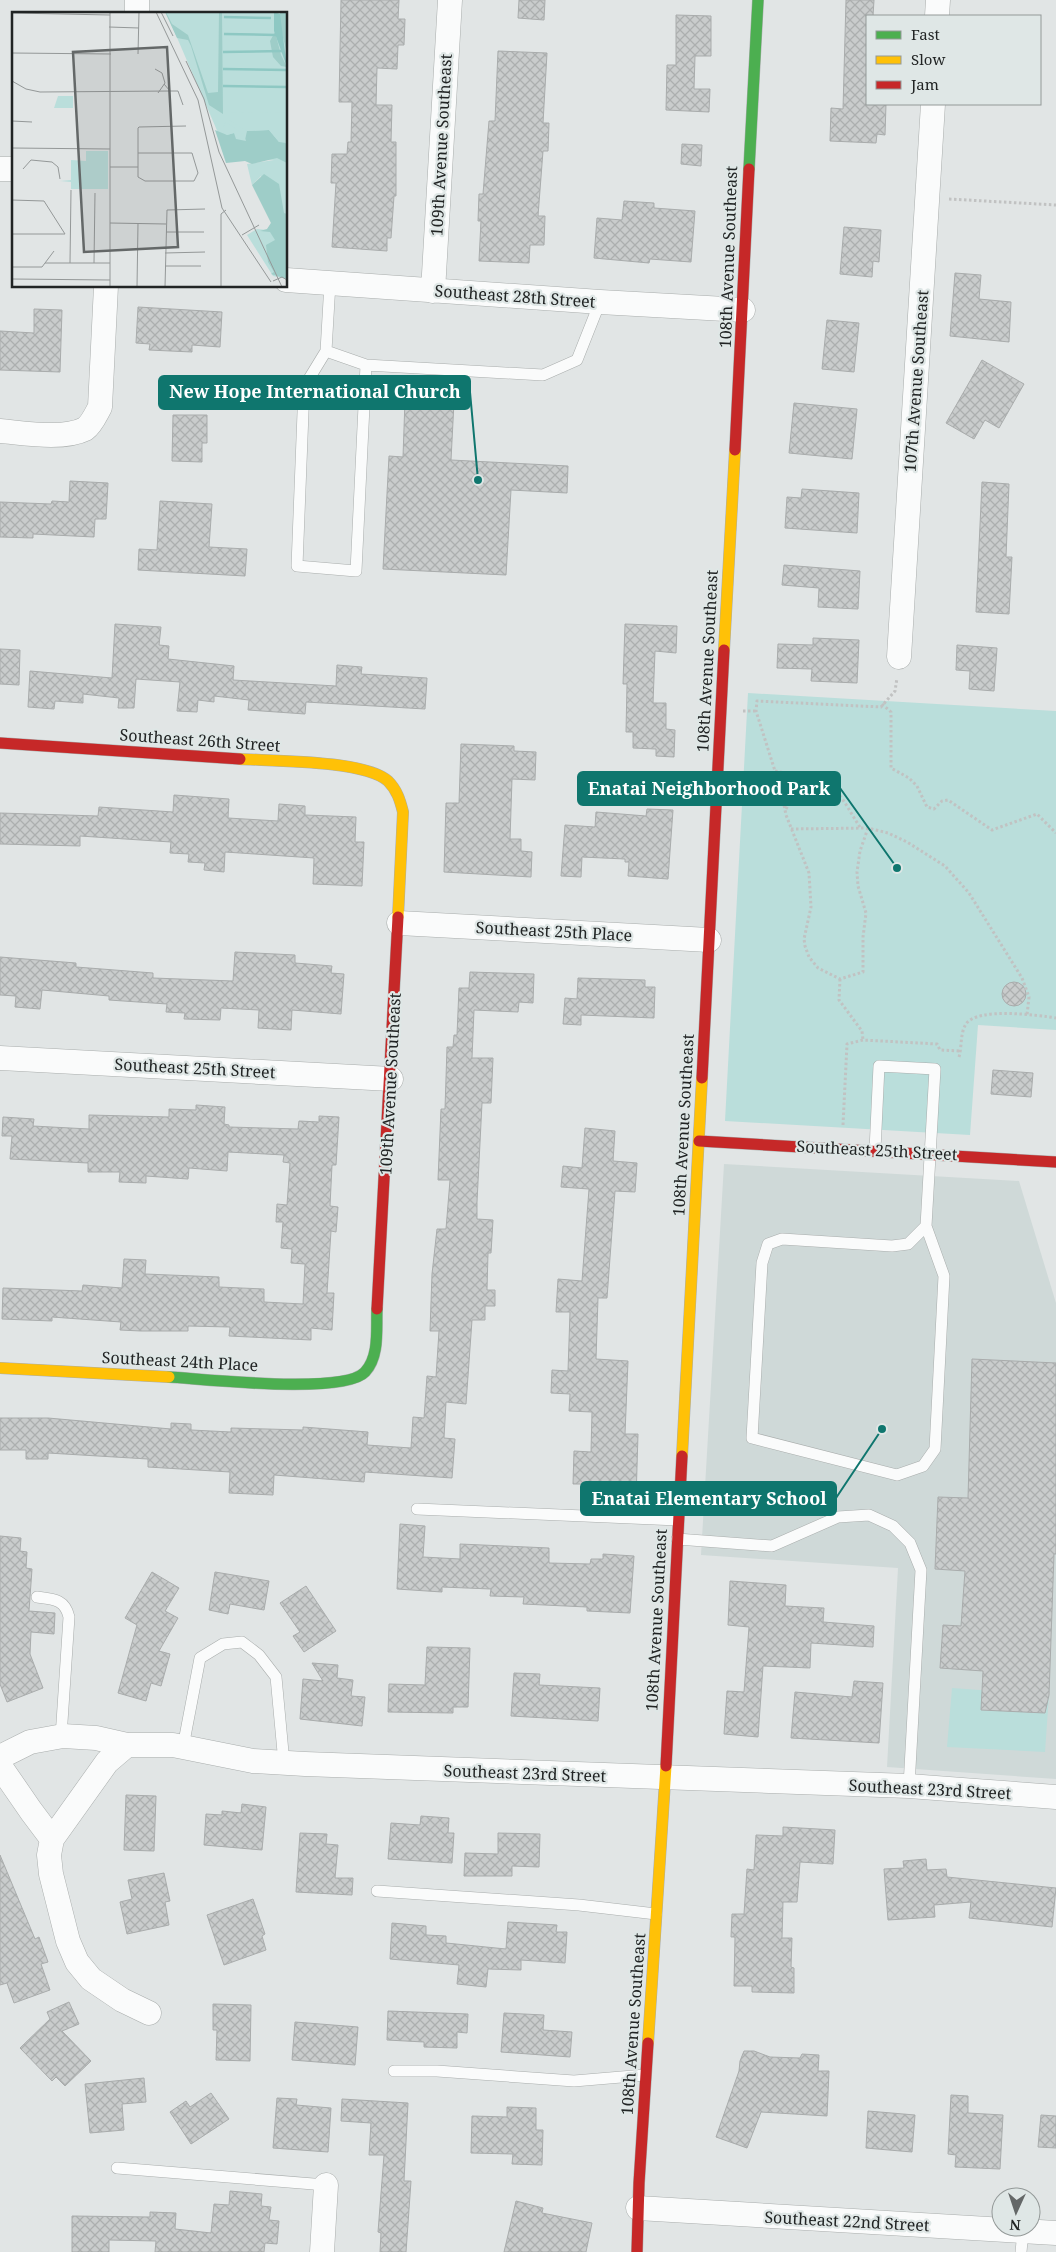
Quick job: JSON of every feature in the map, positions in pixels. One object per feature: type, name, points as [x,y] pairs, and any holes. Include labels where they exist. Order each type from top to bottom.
[{"type":"street","name":"109th Avenue Southeast","points":[[433,291],[450,0]]},
{"type":"street","name":"108th Avenue Southeast","points":[[637,2252],[645,2075],[665,1778],[758,0]]},
{"type":"street","points":[[937,15],[938,0]]},
{"type":"street","name":"107th Avenue Southeast","points":[[899,657],[933,105]]},
{"type":"street","name":"Southeast 28th Street","points":[[288,280],[743,310]]},
{"type":"street","points":[[0,431],[66,435],[86,428],[94,419],[100,407],[106,288]]},
{"type":"street","name":"Southeast 26th Street","points":[[0,744],[331,764],[363,769],[383,776],[393,784]]},
{"type":"street","name":"109th Avenue Southeast","points":[[357,1379],[366,1373],[374,1357],[391,1079],[403,812],[400,797],[393,784]]},
{"type":"street","name":"Southeast 25th Place","points":[[399,923],[709,940]]},
{"type":"street","name":"Southeast 25th Street","points":[[0,1058],[391,1079]]},
{"type":"street","name":"Southeast 25th Street","points":[[699,1141],[930,1153],[1056,1162]]},
{"type":"street","name":"Southeast 24th Place","points":[[0,1368],[317,1385],[357,1379]]},
{"type":"street","name":"Southeast 23rd Street","points":[[0,1757],[30,1742],[61,1736],[96,1738],[127,1745],[173,1745],[253,1761],[284,1763],[910,1786],[1056,1797]]},
{"type":"street","points":[[127,1745],[107,1762],[52,1839],[49,1855],[51,1874],[68,1941],[77,1962],[91,1979],[122,2000],[150,2013]]},
{"type":"street","points":[[0,1766],[52,1839]]},
{"type":"street","points":[[322,2252],[326,2185]]},
{"type":"street","name":"Southeast 22nd Street","points":[[638,2208],[1022,2242],[1056,2234]]},
{"type":"lane","points":[[330,284],[326,351],[304,387],[298,566],[356,571],[366,365]]},
{"type":"lane","points":[[326,351],[366,365],[543,375],[577,360],[600,302]]},
{"type":"lane","points":[[875,1150],[879,1066],[935,1069],[926,1226],[944,1276],[935,1449],[924,1466],[897,1475],[752,1438],[762,1263],[768,1244],[782,1239],[892,1246],[908,1244],[926,1226]]},
{"type":"lane","points":[[417,1509],[678,1520]]},
{"type":"lane","points":[[677,1539],[772,1546],[838,1517],[869,1515],[893,1526],[910,1543],[921,1570],[910,1786]]},
{"type":"lane","points":[[37,1597],[59,1600],[67,1608],[69,1617],[61,1736]]},
{"type":"lane","points":[[183,1747],[200,1658],[224,1644],[242,1642],[259,1655],[276,1677],[284,1763]]},
{"type":"lane","points":[[377,1891],[579,1906],[656,1914]]},
{"type":"lane","points":[[394,2070],[437,2071],[574,2081],[645,2075]]},
{"type":"lane","points":[[117,2168],[326,2185]]},
{"type":"path","points":[[928,198],[1056,205]]},
{"type":"path","points":[[868,828],[860,852],[857,872],[858,886],[866,913],[863,937],[863,972],[840,979],[818,968],[806,952],[804,939],[810,907],[809,873],[791,829],[756,711],[757,701],[881,707],[895,691],[899,657]]},
{"type":"path","points":[[882,704],[891,712],[891,768],[903,774],[917,786],[927,808],[934,808],[942,801],[947,800],[992,830],[1037,814],[1056,833]]},
{"type":"path","points":[[775,771],[789,774],[801,782],[818,780],[832,786],[861,827]]},
{"type":"path","points":[[786,810],[801,782]]},
{"type":"path","points":[[791,829],[868,828],[888,833],[931,856],[956,876],[969,893],[1027,988],[1030,1002],[1027,1015]]},
{"type":"path","points":[[840,979],[839,1000],[862,1031],[863,1040]]},
{"type":"path","points":[[959,1057],[964,1028],[972,1018],[985,1014],[1056,1018]]},
{"type":"shaded area","points":[[748,693],[1056,711],[1056,1030],[978,1025],[970,1135],[725,1121]]},
{"type":"shaded area","points":[[724,1164],[1019,1181],[1056,1303],[1056,1779],[887,1767],[898,1568],[701,1555]]},
{"type":"shaded area","points":[[952,1688],[1049,1695],[1045,1752],[947,1747]]},
{"type":"building","points":[[341,0],[399,0],[398,19],[405,19],[404,45],[398,45],[397,69],[377,68],[376,105],[392,105],[391,142],[396,142],[396,196],[394,196],[391,238],[387,238],[387,251],[332,247],[336,183],[331,183],[332,154],[347,154],[348,142],[351,142],[352,102],[339,102]]},
{"type":"building","points":[[519,0],[545,0],[544,20],[518,18]]},
{"type":"building","points":[[846,0],[874,0],[873,15],[866,15],[866,105],[886,105],[885,135],[877,134],[876,143],[830,141],[831,108],[843,109]]},
{"type":"building","points":[[676,15],[711,16],[711,56],[695,56],[694,89],[710,89],[709,112],[666,110],[667,65],[676,65]]},
{"type":"building","points":[[498,51],[547,53],[543,123],[549,123],[548,151],[543,151],[538,216],[545,216],[544,245],[530,245],[529,263],[479,261],[481,221],[478,221],[479,194],[483,194],[489,121],[495,121]]},
{"type":"building","points":[[682,144],[702,145],[701,166],[681,164]]},
{"type":"building","points":[[624,201],[654,203],[654,208],[695,211],[691,262],[650,259],[649,263],[594,258],[597,218],[622,220]]},
{"type":"building","points":[[844,227],[881,230],[879,262],[873,261],[872,277],[840,274]]},
{"type":"building","points":[[955,273],[981,275],[979,299],[1011,302],[1009,342],[950,336]]},
{"type":"building","points":[[138,307],[222,312],[220,347],[192,345],[192,352],[149,350],[150,344],[136,343]]},
{"type":"building","points":[[34,309],[62,310],[60,372],[0,370],[0,331],[34,333]]},
{"type":"building","points":[[827,320],[859,323],[854,372],[822,369]]},
{"type":"building","points":[[982,360],[1024,384],[999,428],[985,420],[974,439],[946,423]]},
{"type":"building","points":[[405,400],[454,402],[451,460],[568,466],[567,493],[511,490],[506,575],[383,569],[389,456],[403,457]]},
{"type":"building","points":[[794,403],[857,409],[852,459],[789,453]]},
{"type":"building","points":[[173,415],[207,415],[207,443],[202,443],[202,462],[172,461]]},
{"type":"building","points":[[70,481],[108,483],[106,519],[95,519],[94,537],[33,534],[33,538],[0,537],[0,502],[51,504],[52,501],[69,502]]},
{"type":"building","points":[[982,482],[1009,484],[1006,557],[1012,557],[1009,614],[976,612]]},
{"type":"building","points":[[802,489],[859,493],[857,533],[785,528],[787,497],[801,498]]},
{"type":"building","points":[[160,501],[212,504],[209,547],[247,549],[245,576],[138,570],[139,549],[157,550]]},
{"type":"building","points":[[784,565],[860,571],[858,609],[818,607],[819,588],[782,585]]},
{"type":"building","points":[[115,624],[161,627],[159,645],[169,646],[168,659],[234,666],[233,680],[336,686],[337,665],[362,667],[361,674],[427,678],[425,709],[306,702],[305,714],[248,710],[249,700],[214,696],[214,702],[198,700],[197,712],[177,711],[180,682],[136,679],[134,708],[118,708],[119,698],[83,694],[83,703],[55,701],[54,709],[28,707],[30,671],[112,678]]},
{"type":"building","points":[[625,624],[677,626],[676,653],[655,651],[653,703],[666,703],[666,729],[675,730],[674,757],[656,756],[656,749],[633,748],[633,732],[626,732],[627,684],[623,684]]},
{"type":"building","points":[[813,638],[859,640],[857,683],[811,681],[812,669],[777,668],[778,644],[813,645]]},
{"type":"building","points":[[957,645],[997,648],[994,691],[969,689],[970,671],[956,670]]},
{"type":"building","points":[[0,649],[20,650],[19,685],[0,684]]},
{"type":"building","points":[[461,744],[514,746],[514,751],[536,752],[535,780],[512,779],[510,839],[521,839],[521,851],[532,852],[531,877],[444,872],[446,803],[459,803]]},
{"type":"building","points":[[174,795],[229,799],[228,818],[278,821],[279,804],[305,806],[305,815],[356,817],[355,842],[364,842],[362,886],[313,884],[314,858],[225,852],[224,872],[204,870],[205,863],[188,862],[189,854],[170,853],[171,842],[80,836],[80,846],[0,844],[0,813],[98,816],[99,807],[173,812]]},
{"type":"building","points":[[647,809],[673,810],[668,879],[628,876],[629,862],[625,862],[625,859],[582,857],[581,877],[561,876],[565,825],[595,827],[596,812],[646,816]]},
{"type":"building","points":[[235,952],[295,955],[295,963],[332,966],[331,973],[344,974],[341,1014],[292,1010],[291,1030],[258,1028],[259,1010],[221,1008],[220,1020],[184,1019],[185,1013],[166,1012],[167,1004],[109,1000],[109,996],[42,990],[40,1009],[15,1007],[16,996],[0,995],[0,957],[76,963],[76,967],[153,973],[153,978],[233,981]]},
{"type":"building","points":[[470,972],[534,974],[533,1003],[519,1002],[518,1012],[474,1010],[472,1058],[493,1058],[491,1103],[482,1103],[477,1219],[493,1220],[491,1253],[488,1253],[487,1290],[495,1290],[495,1306],[485,1306],[485,1320],[472,1320],[466,1404],[446,1402],[444,1438],[455,1439],[452,1478],[365,1472],[364,1482],[274,1475],[273,1495],[229,1493],[230,1472],[148,1467],[148,1459],[48,1453],[48,1459],[26,1459],[26,1450],[0,1450],[0,1418],[48,1418],[171,1429],[171,1423],[191,1424],[191,1430],[231,1432],[231,1428],[303,1430],[303,1427],[368,1432],[367,1445],[411,1448],[413,1417],[424,1418],[427,1376],[436,1377],[439,1331],[430,1331],[432,1274],[437,1229],[446,1229],[450,1180],[438,1180],[441,1109],[445,1109],[447,1047],[453,1047],[454,1035],[457,1035],[459,988],[469,988]]},
{"type":"building","points":[[578,978],[645,980],[645,987],[655,987],[654,1018],[581,1015],[581,1025],[563,1024],[565,998],[577,999]]},
{"type":"building","points":[[1014,982],[1023,985],[1026,994],[1023,1003],[1014,1006],[1005,1003],[1002,994],[1005,985]]},
{"type":"building","points":[[993,1070],[1033,1073],[1031,1097],[991,1094]]},
{"type":"building","points":[[196,1105],[225,1107],[224,1124],[229,1125],[229,1127],[298,1129],[299,1121],[319,1122],[319,1116],[339,1117],[336,1165],[332,1165],[330,1206],[338,1207],[336,1232],[331,1231],[327,1293],[334,1293],[332,1330],[311,1328],[311,1340],[229,1336],[230,1327],[188,1326],[188,1331],[141,1331],[120,1330],[121,1322],[52,1317],[52,1321],[2,1319],[3,1288],[82,1291],[83,1285],[122,1288],[124,1259],[146,1260],[145,1274],[219,1277],[219,1287],[264,1289],[264,1302],[303,1304],[305,1264],[291,1263],[292,1249],[281,1248],[283,1222],[276,1222],[277,1204],[287,1205],[290,1163],[283,1162],[284,1155],[228,1152],[227,1171],[189,1168],[188,1179],[146,1176],[146,1183],[119,1182],[120,1172],[88,1172],[88,1163],[10,1159],[12,1136],[2,1136],[3,1117],[34,1119],[33,1126],[89,1129],[89,1115],[169,1117],[169,1109],[196,1110]]},
{"type":"building","points":[[585,1128],[615,1131],[613,1161],[637,1163],[635,1192],[615,1191],[607,1298],[598,1298],[596,1359],[628,1361],[625,1434],[638,1434],[636,1500],[588,1498],[589,1484],[573,1484],[574,1451],[591,1452],[592,1412],[569,1411],[570,1394],[551,1393],[552,1370],[568,1371],[570,1312],[556,1312],[558,1279],[582,1281],[589,1189],[561,1187],[563,1166],[582,1168]]},
{"type":"building","points":[[972,1359],[1056,1363],[1056,1554],[1054,1554],[1049,1695],[1045,1713],[981,1710],[983,1671],[940,1668],[943,1625],[961,1626],[965,1571],[935,1569],[938,1497],[968,1498]]},
{"type":"building","points":[[400,1524],[425,1526],[423,1557],[460,1559],[460,1544],[549,1548],[549,1563],[590,1564],[591,1559],[603,1559],[603,1554],[634,1556],[630,1613],[587,1611],[587,1607],[523,1604],[524,1597],[490,1596],[491,1589],[442,1587],[442,1592],[397,1589]]},
{"type":"building","points":[[0,1536],[21,1538],[20,1551],[27,1552],[26,1568],[32,1569],[29,1611],[55,1613],[54,1634],[31,1632],[30,1654],[43,1688],[7,1702],[0,1684]]},
{"type":"building","points":[[152,1572],[179,1588],[165,1611],[178,1618],[159,1651],[170,1654],[161,1686],[151,1683],[146,1701],[118,1693],[137,1625],[125,1618]]},
{"type":"building","points":[[215,1572],[269,1581],[264,1610],[230,1604],[228,1614],[209,1610]]},
{"type":"building","points":[[730,1581],[786,1585],[785,1606],[824,1608],[823,1622],[874,1626],[873,1647],[811,1643],[810,1668],[763,1666],[758,1737],[724,1734],[727,1691],[744,1692],[749,1627],[728,1625]]},
{"type":"building","points":[[306,1586],[336,1631],[304,1652],[293,1636],[300,1632],[280,1603]]},
{"type":"building","points":[[427,1647],[470,1648],[468,1707],[453,1707],[453,1713],[388,1712],[389,1684],[425,1685]]},
{"type":"building","points":[[312,1663],[338,1665],[337,1678],[353,1680],[351,1696],[365,1697],[362,1726],[300,1719],[303,1679],[323,1681]]},
{"type":"building","points":[[514,1673],[540,1674],[539,1685],[600,1688],[598,1721],[511,1716]]},
{"type":"building","points":[[854,1681],[883,1683],[879,1743],[791,1738],[795,1692],[852,1697]]},
{"type":"building","points":[[126,1795],[156,1796],[154,1851],[124,1850]]},
{"type":"building","points":[[242,1804],[266,1807],[262,1850],[204,1845],[206,1814],[222,1815],[222,1811],[241,1813]]},
{"type":"building","points":[[421,1816],[449,1818],[448,1833],[454,1833],[452,1863],[388,1859],[391,1823],[420,1825]]},
{"type":"building","points":[[783,1827],[835,1830],[833,1864],[800,1862],[797,1902],[783,1902],[782,1938],[792,1938],[791,1967],[794,1968],[794,1993],[752,1992],[752,1986],[734,1986],[735,1937],[731,1937],[732,1914],[744,1914],[747,1869],[754,1870],[756,1835],[783,1836]]},
{"type":"building","points":[[300,1833],[327,1834],[326,1844],[338,1845],[335,1878],[353,1878],[352,1895],[296,1892]]},
{"type":"building","points":[[498,1833],[540,1834],[539,1867],[512,1866],[512,1876],[464,1876],[465,1853],[498,1854]]},
{"type":"building","points":[[0,1855],[35,1939],[39,1937],[48,1962],[41,1964],[50,1990],[14,2003],[7,1983],[0,1985]]},
{"type":"building","points":[[926,1859],[927,1870],[946,1869],[947,1877],[1056,1888],[1052,1927],[969,1918],[971,1902],[934,1905],[935,1917],[888,1920],[884,1869],[904,1868],[903,1861]]},
{"type":"building","points":[[164,1873],[170,1901],[165,1902],[169,1925],[127,1934],[120,1902],[132,1899],[128,1880]]},
{"type":"building","points":[[253,1899],[265,1934],[262,1936],[266,1950],[224,1965],[207,1915]]},
{"type":"building","points":[[508,1922],[557,1925],[556,1932],[567,1932],[565,1963],[521,1960],[521,1970],[488,1969],[486,1987],[457,1984],[459,1965],[390,1959],[392,1923],[426,1926],[426,1935],[446,1936],[446,1943],[506,1949]]},
{"type":"building","points":[[69,2002],[79,2024],[62,2031],[91,2061],[65,2086],[56,2077],[52,2081],[20,2048],[50,2019],[47,2012]]},
{"type":"building","points":[[213,2004],[251,2005],[250,2061],[216,2060],[217,2030],[213,2030]]},
{"type":"building","points":[[388,2011],[468,2014],[467,2033],[457,2032],[457,2048],[424,2047],[424,2042],[387,2040]]},
{"type":"building","points":[[504,2013],[544,2015],[543,2030],[572,2032],[570,2057],[501,2052]]},
{"type":"building","points":[[295,2022],[358,2027],[355,2065],[292,2060]]},
{"type":"building","points":[[744,2051],[754,2051],[770,2057],[800,2058],[802,2054],[819,2055],[818,2071],[829,2071],[827,2116],[761,2112],[747,2148],[716,2137]]},
{"type":"building","points":[[144,2078],[146,2102],[122,2104],[124,2130],[90,2133],[85,2084]]},
{"type":"building","points":[[211,2093],[229,2119],[191,2144],[170,2112],[186,2101],[190,2107]]},
{"type":"building","points":[[951,2095],[968,2096],[968,2113],[1003,2115],[1000,2169],[955,2167],[956,2155],[948,2154]]},
{"type":"building","points":[[277,2098],[297,2099],[296,2105],[331,2108],[328,2152],[273,2148]]},
{"type":"building","points":[[342,2099],[408,2103],[404,2181],[411,2181],[406,2252],[380,2252],[381,2233],[378,2232],[384,2155],[369,2155],[371,2123],[341,2121]]},
{"type":"building","points":[[507,2107],[536,2108],[536,2130],[543,2130],[542,2165],[512,2164],[513,2154],[471,2153],[472,2116],[507,2117]]},
{"type":"building","points":[[868,2111],[915,2115],[912,2152],[866,2148]]},
{"type":"building","points":[[1041,2115],[1056,2116],[1056,2148],[1038,2147]]},
{"type":"building","points":[[230,2191],[262,2194],[261,2206],[271,2207],[269,2220],[279,2221],[277,2244],[265,2243],[264,2252],[155,2252],[156,2241],[109,2240],[109,2252],[72,2252],[72,2216],[150,2217],[150,2212],[176,2213],[175,2229],[211,2233],[214,2204],[229,2205]]},
{"type":"building","points":[[516,2201],[543,2208],[542,2213],[592,2223],[586,2252],[504,2252]]},
{"type":"traffic: fast","points":[[749,169],[758,0]]},
{"type":"traffic: fast","points":[[169,1377],[272,1384],[330,1383],[352,1379],[365,1372],[373,1358],[376,1342],[377,1309]]},
{"type":"traffic: slow","points":[[724,650],[735,450]]},
{"type":"traffic: slow","points":[[240,759],[340,765],[376,774],[388,781],[398,795],[403,812],[398,917]]},
{"type":"traffic: slow","points":[[682,1456],[702,1078]]},
{"type":"traffic: slow","points":[[0,1368],[169,1377]]},
{"type":"traffic: slow","points":[[648,2043],[666,1766]]},
{"type":"traffic: jam","points":[[735,450],[749,169]]},
{"type":"traffic: jam","points":[[702,1078],[724,650]]},
{"type":"traffic: jam","points":[[0,743],[240,759]]},
{"type":"traffic: jam","points":[[377,1309],[398,917]]},
{"type":"traffic: jam","points":[[699,1141],[1056,1162]]},
{"type":"traffic: jam","points":[[666,1766],[682,1456]]},
{"type":"traffic: jam","points":[[637,2252],[639,2183],[648,2043]]},
{"type":"place","name":"New Hope International Church","points":[[478,480]]},
{"type":"place","name":"Enatai Neighborhood Park","points":[[897,868]]},
{"type":"place","name":"Enatai Elementary School","points":[[882,1429]]}]
